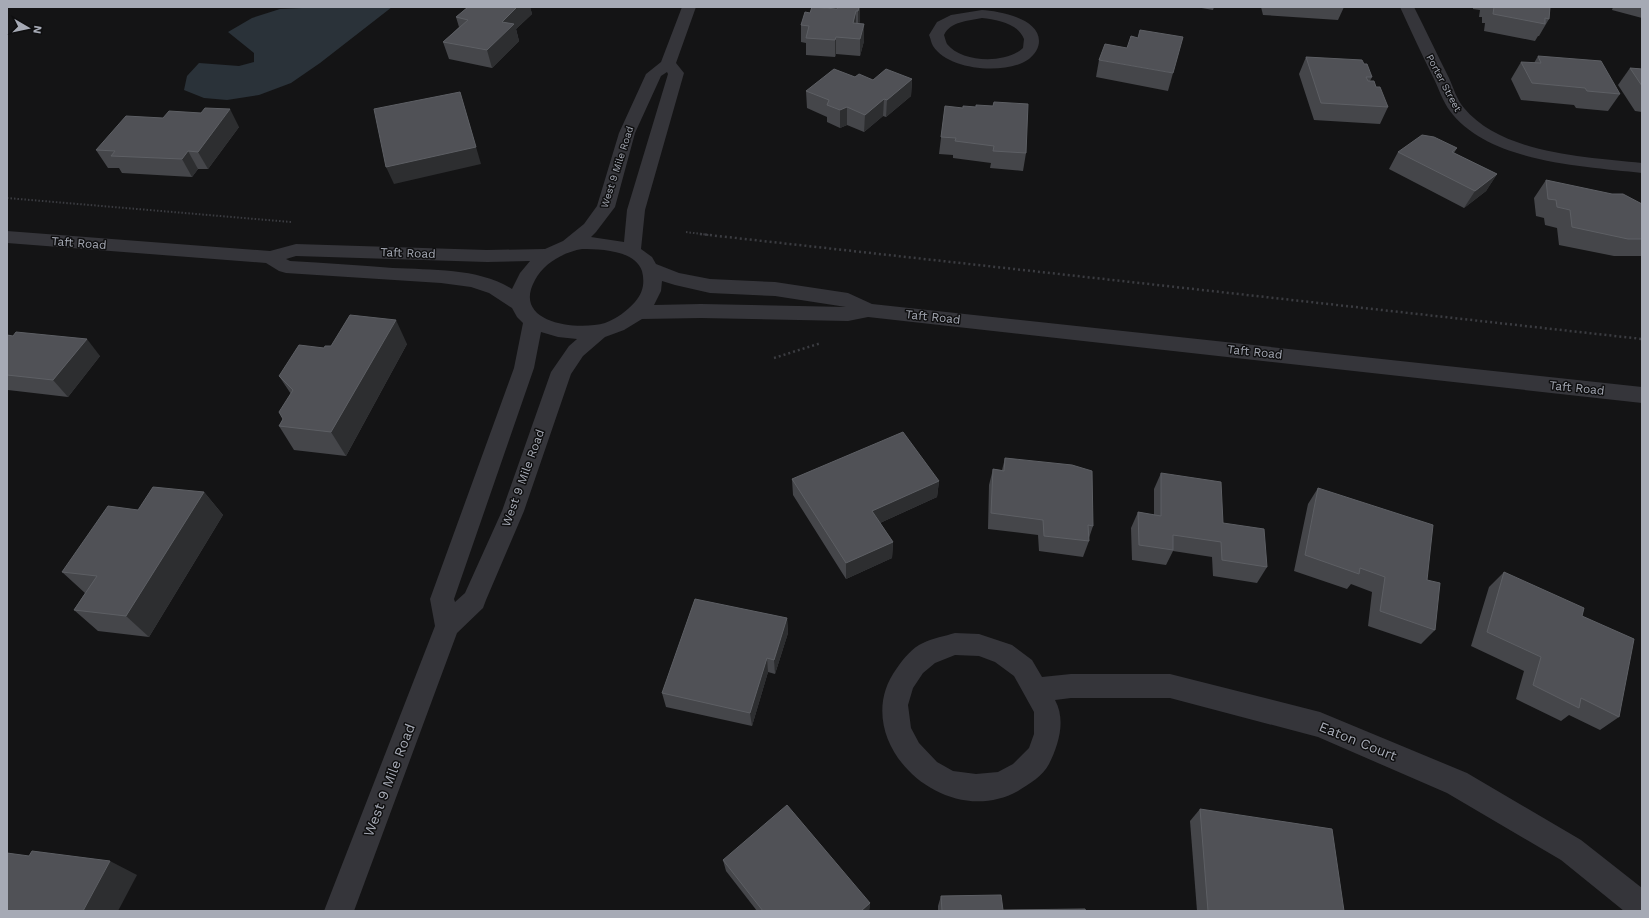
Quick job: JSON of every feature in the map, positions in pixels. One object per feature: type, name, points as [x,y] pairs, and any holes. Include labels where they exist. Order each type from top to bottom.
[{"type":"street","points":[[632,251],[636,210],[676,73],[668,64],[689,7]]},
{"type":"street","name":"Porter Street","points":[[1407,7],[1453,102],[1463,118],[1495,139],[1528,151],[1582,161],[1642,168]]},
{"type":"street","points":[[981,10],[1010,19],[1022,25],[1029,32],[1032,40],[1030,48],[1023,56],[1012,61],[999,64],[982,64],[966,62],[952,56],[942,49],[937,40],[937,32],[943,24],[953,18],[981,10]]},
{"type":"street","name":"West 9 Mile Road","points":[[570,245],[590,228],[606,208],[627,133],[654,74],[668,64]]},
{"type":"street","name":"Taft Road","points":[[7,237],[270,257],[296,250],[487,256],[548,255]]},
{"type":"street","points":[[593,243],[612,245],[632,251],[643,259],[651,269],[654,284],[648,299],[638,312],[624,322],[599,331],[575,332],[552,329],[533,321],[525,313],[520,304],[520,292],[527,275],[548,255],[570,245],[593,243]]},
{"type":"street","name":"Taft Road","points":[[270,257],[286,267],[441,277],[472,281],[496,288],[520,304]]},
{"type":"street","name":"Taft Road","points":[[651,269],[675,279],[710,286],[775,290],[848,300],[868,310]]},
{"type":"street","name":"Taft Road","points":[[638,312],[701,311],[848,314],[868,310],[1642,395]]},
{"type":"street","points":[[447,626],[442,599],[524,368],[533,321]]},
{"type":"street","name":"West 9 Mile Road","points":[[339,911],[447,626],[474,600],[513,511],[560,372],[576,351],[599,331]]},
{"type":"street","points":[[955,644],[979,645],[1003,653],[1023,668],[1036,690],[1047,710],[1047,734],[1038,756],[1023,773],[1001,785],[976,788],[950,784],[927,771],[909,752],[898,730],[895,705],[901,683],[914,664],[926,655],[932,651],[955,644]]},
{"type":"street","name":"Eaton Court","points":[[1036,690],[1071,686],[1170,686],[1320,725],[1457,783],[1571,850],[1642,907]]},
{"type":"path","points":[[686,232],[1642,339]]},
{"type":"shaded area","points":[[323,7],[392,7],[320,63],[291,83],[259,95],[227,100],[204,98],[184,90],[187,76],[199,63],[239,66],[254,62],[254,53],[228,32],[252,18],[280,9]]},
{"type":"building","points":[[468,7],[517,7],[502,22],[514,24],[487,50],[443,42],[468,20],[456,17]]},
{"type":"building","points":[[812,7],[837,9],[838,7],[859,7],[858,11],[856,11],[853,23],[864,24],[860,39],[836,37],[835,40],[806,38],[809,26],[801,25],[805,12],[810,13]]},
{"type":"building","points":[[1494,7],[1550,7],[1549,19],[1545,18],[1545,24],[1493,14]]},
{"type":"building","points":[[1140,30],[1183,37],[1173,73],[1099,60],[1105,44],[1127,48],[1131,36],[1138,38]]},
{"type":"building","points":[[1538,56],[1601,61],[1620,94],[1587,91],[1585,88],[1532,83],[1521,62],[1541,63]]},
{"type":"building","points":[[1306,57],[1362,60],[1364,64],[1367,64],[1372,77],[1366,77],[1368,81],[1374,81],[1376,87],[1380,87],[1388,107],[1321,103]]},
{"type":"building","points":[[1630,68],[1642,69],[1642,86]]},
{"type":"building","points":[[834,69],[855,77],[859,74],[873,80],[886,69],[912,79],[887,100],[884,99],[865,115],[847,107],[840,110],[827,105],[829,100],[806,91]]},
{"type":"building","points":[[460,92],[476,147],[386,167],[374,109]]},
{"type":"building","points":[[994,102],[1028,104],[1026,153],[993,151],[994,146],[955,141],[956,138],[941,137],[945,106],[963,108],[963,106],[976,107],[976,105],[993,106]]},
{"type":"building","points":[[205,108],[230,109],[198,152],[188,151],[182,159],[111,156],[115,151],[96,150],[126,116],[163,118],[169,111],[201,113]]},
{"type":"building","points":[[1422,135],[1434,137],[1457,148],[1452,152],[1497,174],[1475,191],[1398,152]]},
{"type":"building","points":[[1546,180],[1612,194],[1623,194],[1642,204],[1642,239],[1628,239],[1572,227],[1570,210],[1557,207],[1556,200],[1548,199]]},
{"type":"building","points":[[350,315],[396,320],[331,432],[279,426],[283,419],[279,412],[293,390],[279,376],[299,345],[324,348],[325,346],[331,346]]},
{"type":"building","points":[[16,332],[87,339],[53,380],[7,375],[7,335],[13,336]]},
{"type":"building","points":[[903,432],[939,481],[872,511],[893,542],[846,563],[792,479]]},
{"type":"building","points":[[1005,458],[1072,465],[1092,471],[1093,526],[1088,525],[1089,541],[1044,536],[1043,520],[991,513],[993,469],[1004,471]]},
{"type":"building","points":[[1161,473],[1221,482],[1223,523],[1264,529],[1267,567],[1222,560],[1221,542],[1173,535],[1173,550],[1139,545],[1138,512],[1161,516]]},
{"type":"building","points":[[153,487],[204,492],[126,616],[74,610],[97,576],[62,572],[108,506],[138,510]]},
{"type":"building","points":[[1318,488],[1433,525],[1427,580],[1440,583],[1435,630],[1380,611],[1385,577],[1360,568],[1359,574],[1305,555]]},
{"type":"building","points":[[1504,572],[1584,608],[1582,616],[1634,639],[1619,717],[1581,698],[1579,708],[1533,685],[1541,657],[1487,632]]},
{"type":"building","points":[[695,599],[787,618],[774,660],[767,658],[750,713],[662,693]]},
{"type":"building","points":[[787,805],[870,903],[861,911],[763,911],[723,860]]},
{"type":"building","points":[[1200,809],[1332,829],[1344,911],[1208,911]]},
{"type":"building","points":[[32,851],[110,861],[83,911],[7,911],[7,853],[29,856]]},
{"type":"building","points":[[1001,895],[1003,910],[1085,909],[1086,911],[942,911],[941,896]]}]
